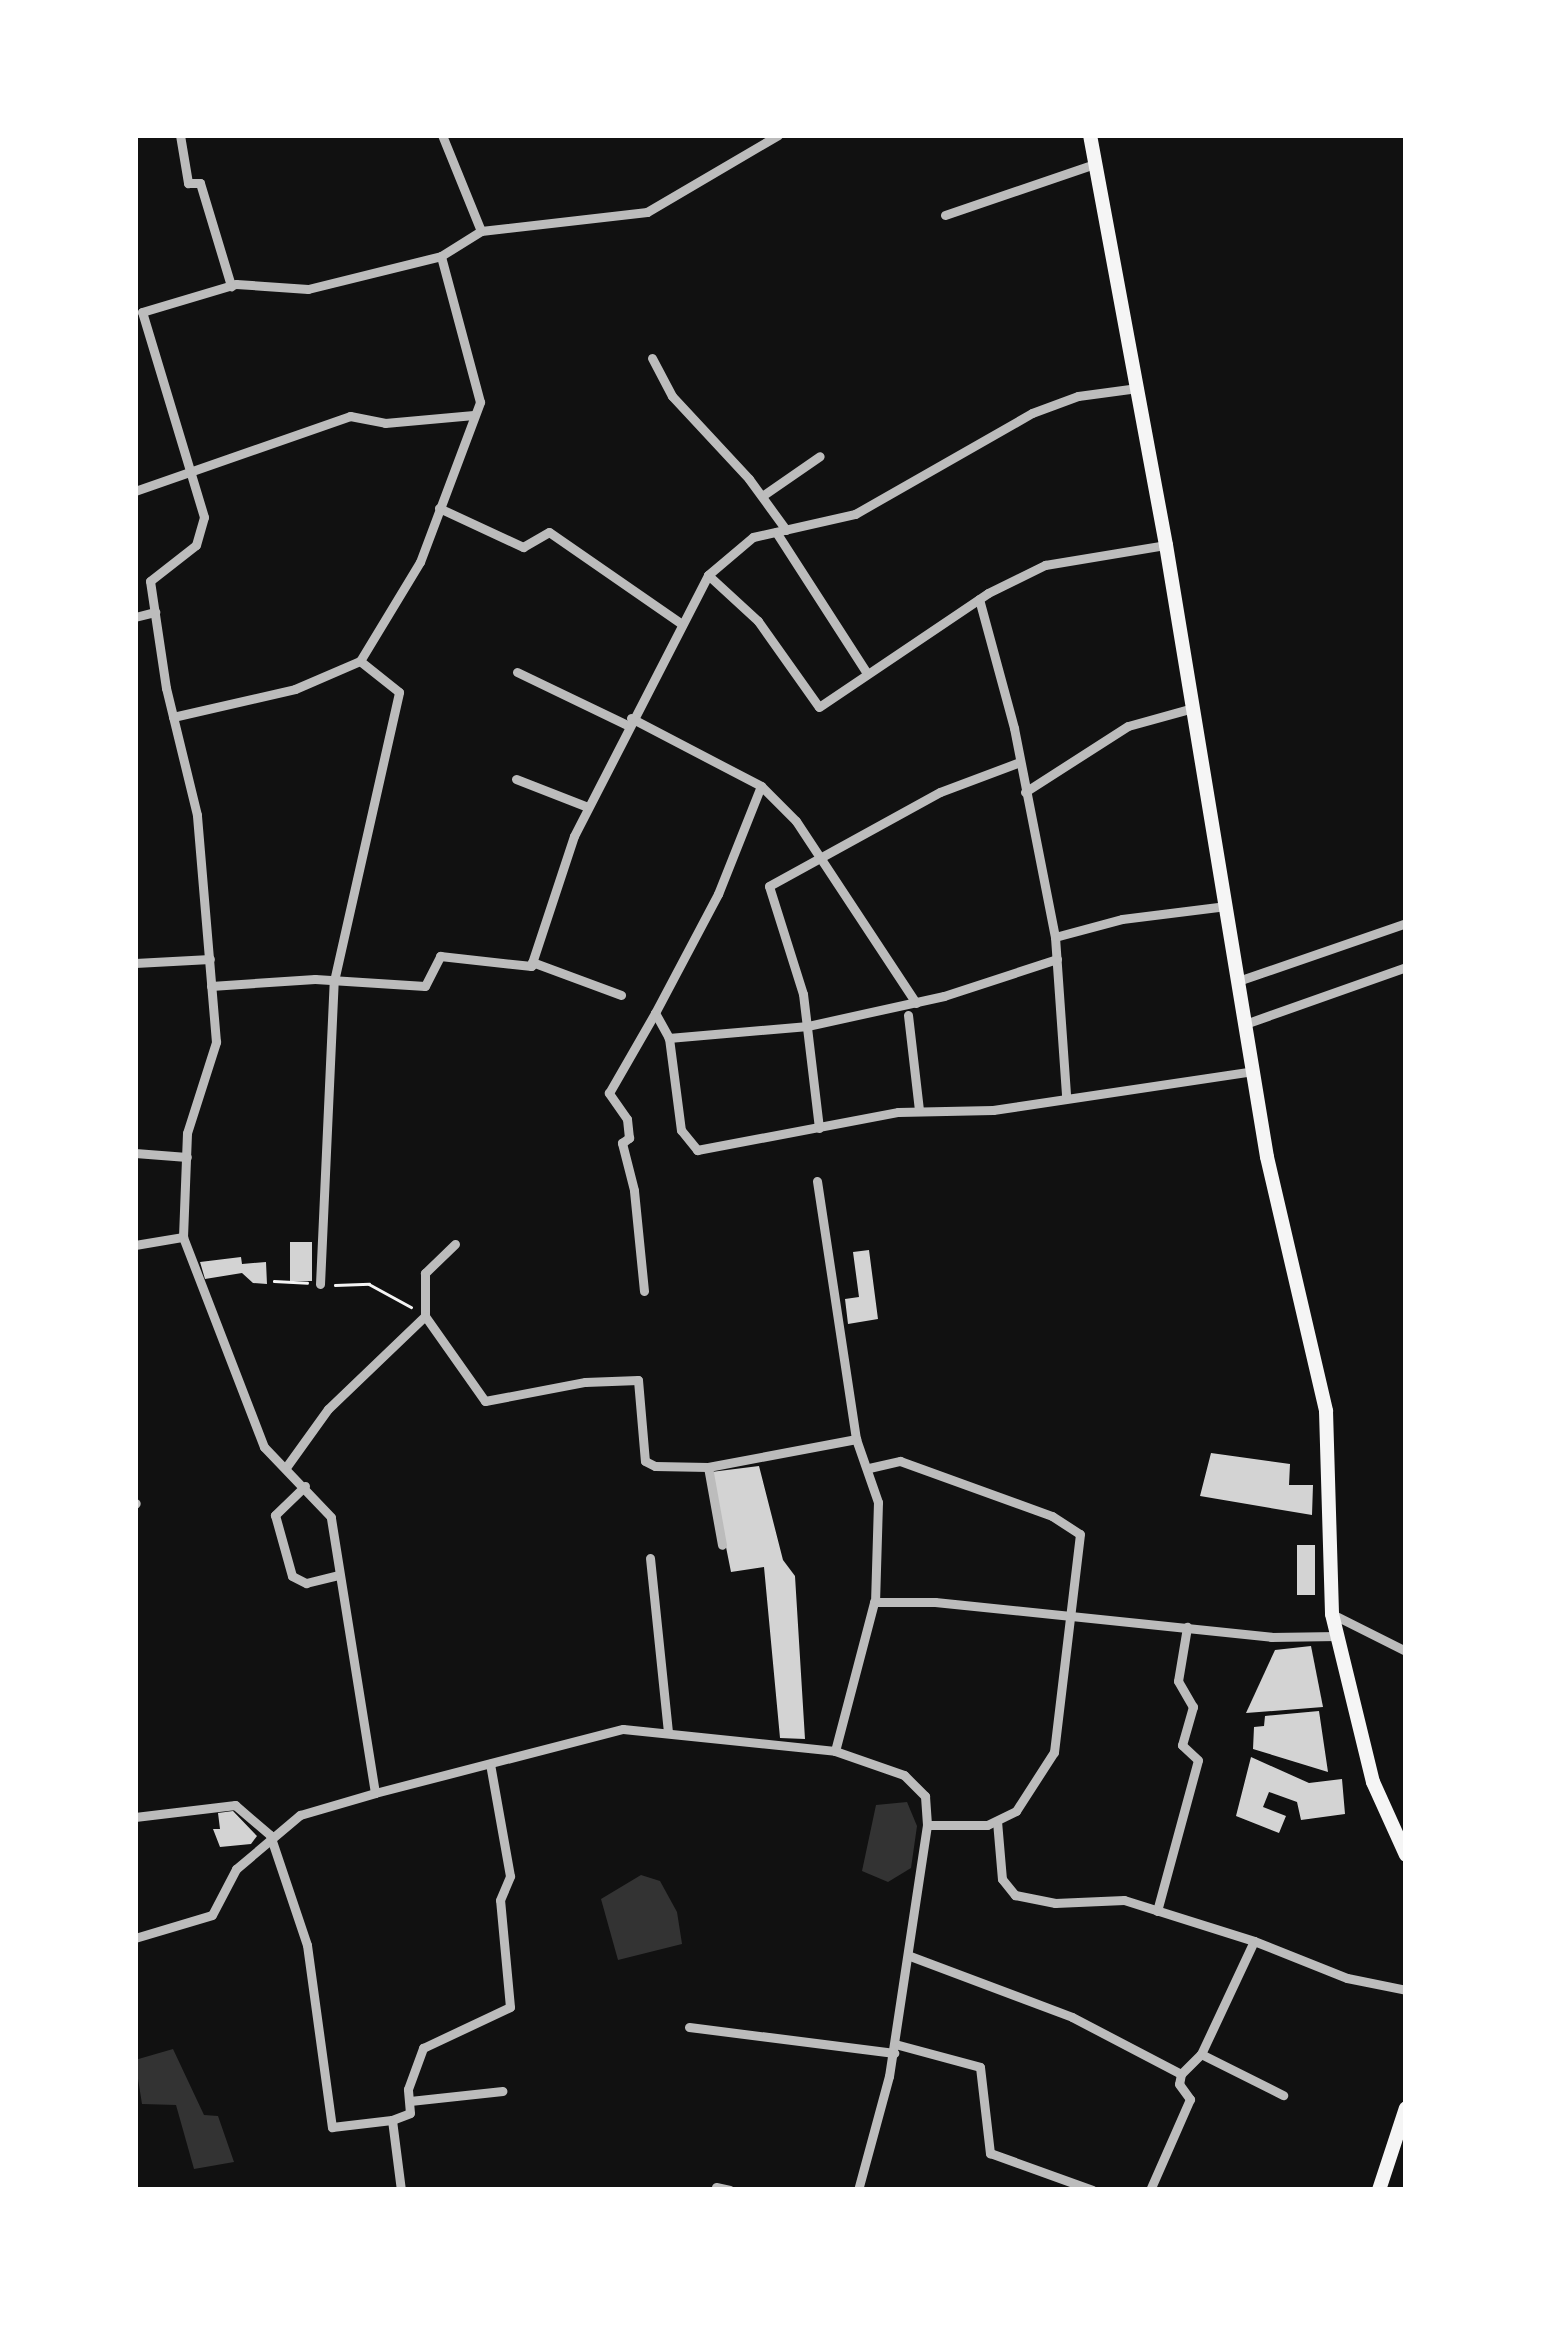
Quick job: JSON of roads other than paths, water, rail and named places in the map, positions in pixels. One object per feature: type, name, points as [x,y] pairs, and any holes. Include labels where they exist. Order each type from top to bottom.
[{"type":"main road","points":[[1090,135],[1166,545],[1253,1071],[1326,1412],[1332,1614],[1373,1782],[1406,1856]]},
{"type":"main road","points":[[1380,2190],[1406,2108]]},
{"type":"street","points":[[180,135],[188,183],[200,183],[231,286]]},
{"type":"street","points":[[442,135],[482,231]]},
{"type":"street","points":[[375,1793],[331,1517],[287,1466],[264,1446],[183,1237],[186,1157],[216,1042],[197,816],[173,717],[150,581],[196,546],[204,516],[138,313],[231,286],[308,289],[441,256],[482,231],[647,212],[778,135]]},
{"type":"street","points":[[945,215],[1095,164]]},
{"type":"street","points":[[173,717],[295,690],[360,661],[420,562],[480,402],[441,256]]},
{"type":"street","points":[[652,358],[672,396],[762,496],[867,673]]},
{"type":"street","points":[[532,962],[588,806],[708,574],[753,537],[855,514],[1032,413],[1078,396],[1137,388]]},
{"type":"street","points":[[135,490],[192,474],[350,416],[386,423],[474,415]]},
{"type":"street","points":[[762,496],[820,456]]},
{"type":"street","points":[[439,508],[523,547],[549,532],[682,624]]},
{"type":"street","points":[[708,574],[758,621],[819,707],[980,599],[1045,565],[1166,545]]},
{"type":"street","points":[[980,599],[1020,762],[1056,937],[1066,1096]]},
{"type":"street","points":[[135,618],[155,612]]},
{"type":"street","points":[[320,1284],[334,981],[400,692],[360,661]]},
{"type":"street","points":[[517,672],[761,786],[822,862],[916,1003]]},
{"type":"street","points":[[1024,792],[1128,726],[1193,708]]},
{"type":"street","points":[[819,1128],[808,1026],[769,886],[822,862],[940,792],[1020,762]]},
{"type":"street","points":[[516,779],[588,806]]},
{"type":"street","points":[[644,1292],[634,1190],[622,1143],[628,1138],[628,1120],[610,1093],[718,894],[761,786]]},
{"type":"street","points":[[1056,937],[1122,919],[1226,906]]},
{"type":"street","points":[[1238,980],[1406,923]]},
{"type":"street","points":[[212,986],[334,981],[425,986],[440,956],[532,962],[621,995]]},
{"type":"street","points":[[135,963],[210,959]]},
{"type":"street","points":[[670,1038],[808,1026],[916,1003],[1057,959]]},
{"type":"street","points":[[1245,1024],[1406,967]]},
{"type":"street","points":[[655,1013],[670,1038],[682,1130],[697,1150],[919,1110],[993,1110],[1066,1096],[1253,1071]]},
{"type":"street","points":[[908,1015],[919,1110]]},
{"type":"street","points":[[135,1154],[186,1157]]},
{"type":"street","points":[[817,1181],[856,1438],[878,1502],[876,1602],[834,1751]]},
{"type":"street","points":[[135,1245],[183,1237]]},
{"type":"street","points":[[455,1244],[425,1273],[425,1316],[485,1401],[584,1382],[638,1380],[645,1461],[708,1467],[856,1438]]},
{"type":"street","points":[[287,1466],[328,1409],[425,1316]]},
{"type":"street","points":[[869,1468],[900,1462],[1052,1516],[1080,1534],[1054,1752],[1016,1811],[996,1821],[928,1824]]},
{"type":"street","points":[[708,1467],[722,1545]]},
{"type":"street","points":[[304,1486],[275,1515],[292,1576],[306,1583],[338,1575]]},
{"type":"street","points":[[650,1558],[668,1732]]},
{"type":"street","points":[[876,1602],[1337,1636]]},
{"type":"street","points":[[1332,1614],[1406,1651]]},
{"type":"street","points":[[1157,1911],[1198,1760],[1182,1745],[1193,1707],[1178,1681],[1188,1627]]},
{"type":"street","points":[[135,1938],[212,1915],[236,1868],[270,1835],[300,1815],[375,1793],[623,1729],[834,1751],[904,1776],[925,1796],[928,1824],[894,2049],[858,2190]]},
{"type":"street","points":[[135,1817],[235,1805],[270,1835],[307,1945],[332,2127],[392,2120],[410,2113],[422,2048],[493,2010],[510,2007],[500,1900],[510,1876],[490,1764]]},
{"type":"street","points":[[996,1821],[1002,1878],[1016,1895],[1055,1903],[1100,1897],[1254,1941],[1346,1978],[1406,1990]]},
{"type":"street","points":[[1150,2190],[1190,2099],[1179,2084],[1181,2074],[1201,2054],[1254,1941]]},
{"type":"street","points":[[910,1956],[1072,2017],[1181,2074]]},
{"type":"street","points":[[689,2027],[894,2049],[980,2067],[990,2153],[1093,2190]]},
{"type":"street","points":[[1201,2054],[1284,2094]]},
{"type":"street","points":[[410,2101],[502,2091]]},
{"type":"street","points":[[392,2120],[400,2190]]},
{"type":"street","points":[[716,2187],[730,2190]]}]
